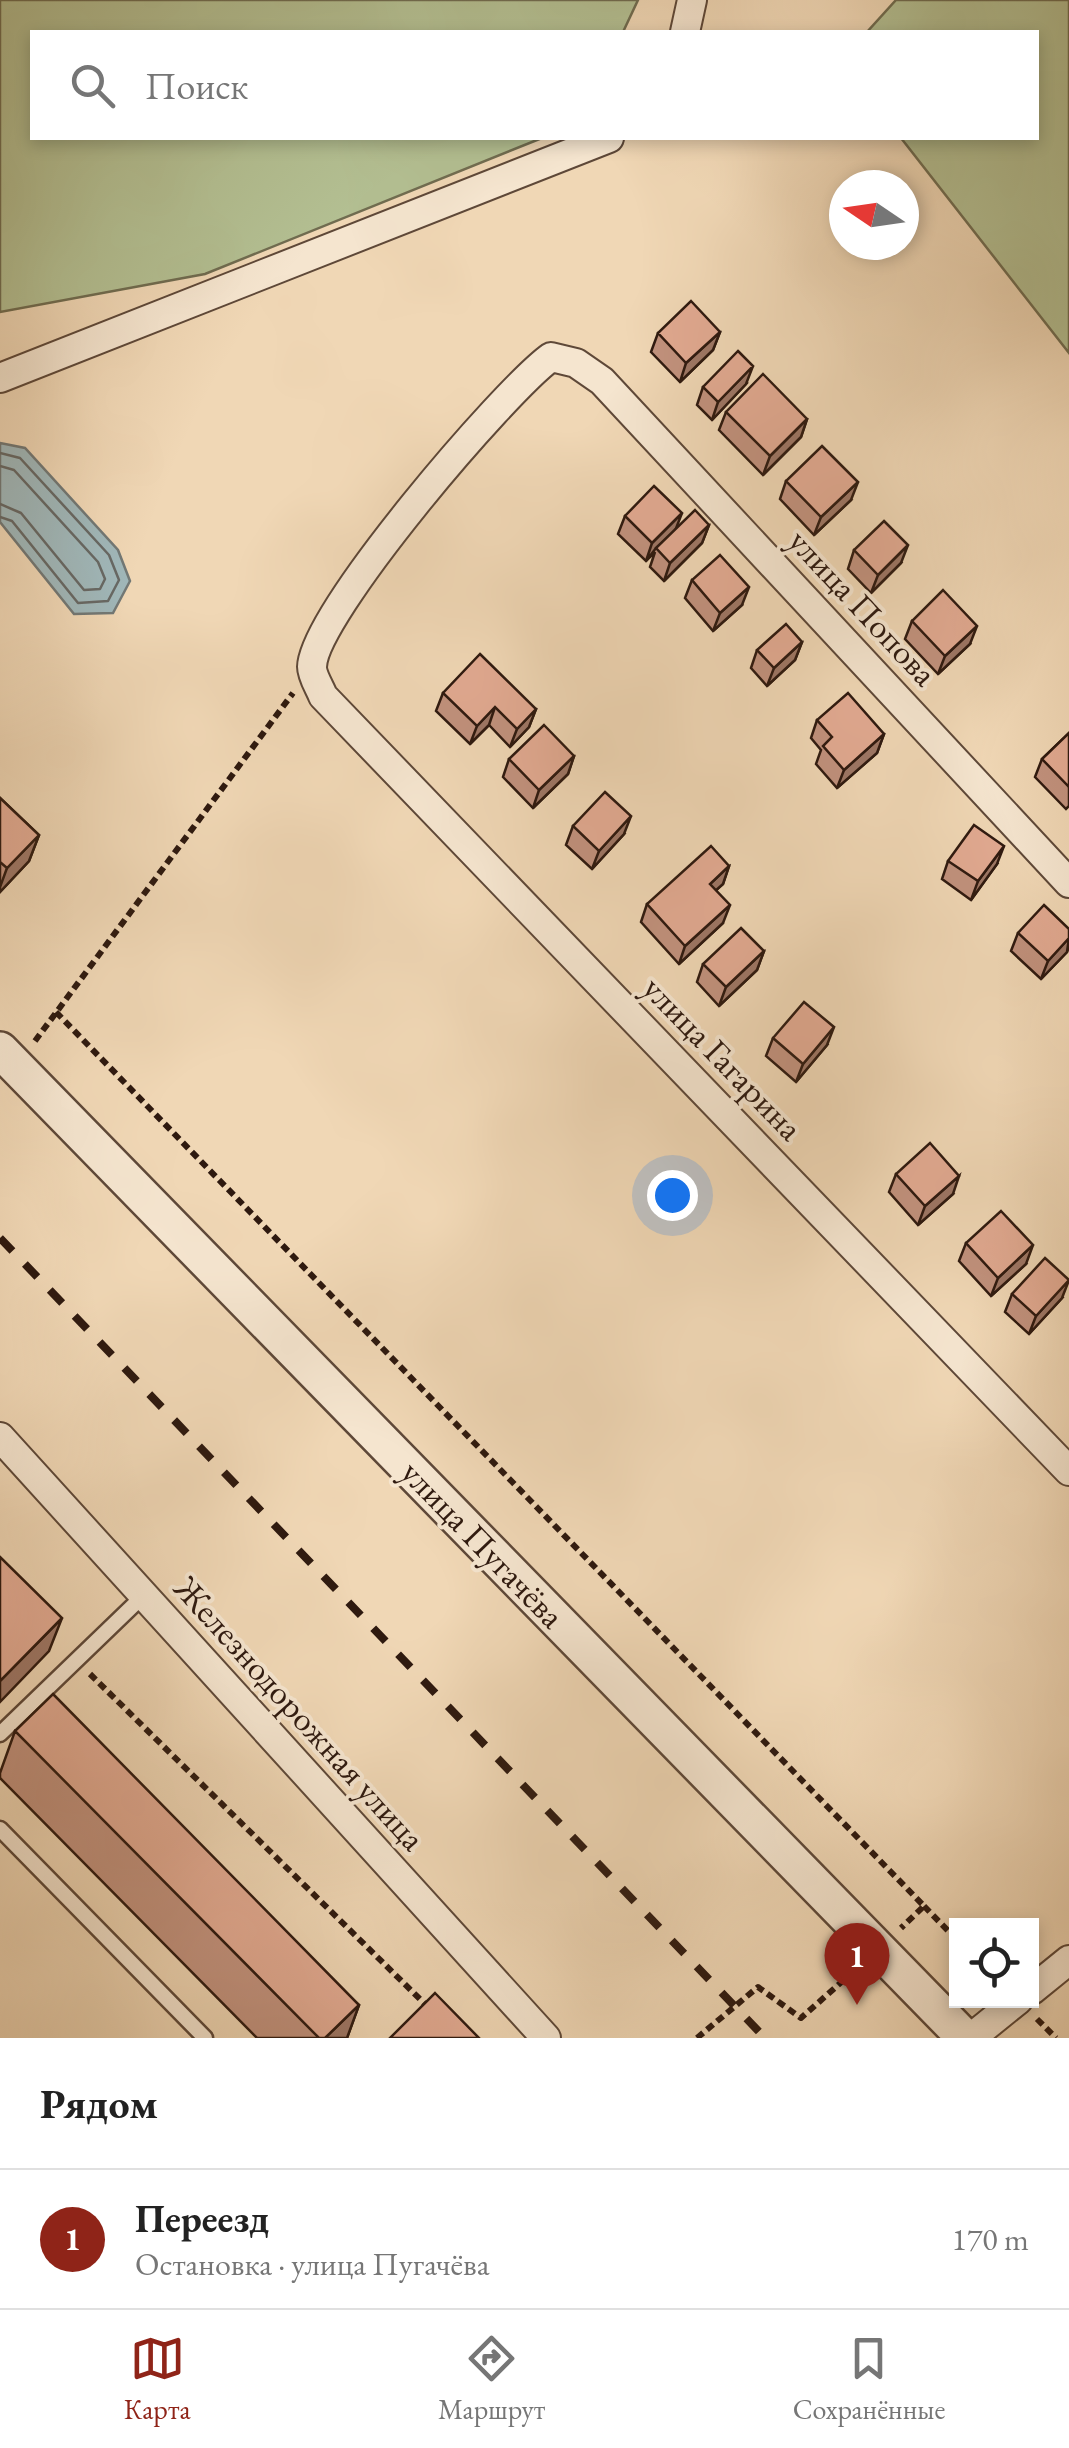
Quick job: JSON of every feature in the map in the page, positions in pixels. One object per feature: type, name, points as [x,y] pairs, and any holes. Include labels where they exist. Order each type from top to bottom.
[{"type":"street","points":[[685,30],[692,0]]},
{"type":"street","points":[[0,378],[604,140]]},
{"type":"street","name":"улица Попова","points":[[312,668],[323,634],[400,522],[525,376],[552,357],[576,363],[602,381],[1069,883]]},
{"type":"street","name":"улица Гагарина","points":[[312,668],[323,696],[1069,1471]]},
{"type":"street","name":"улица Пугачёва","points":[[8,1058],[968,2038]]},
{"type":"street","name":"Железнодорожная улица","points":[[0,1437],[546,2038]]},
{"type":"street","points":[[1039,1984],[1069,1960]]},
{"type":"street","points":[[968,2038],[1007,2008]]},
{"type":"lane","points":[[0,1734],[144,1596]]},
{"type":"lane","points":[[0,1830],[205,2038]]},
{"type":"path","points":[[8,1058],[56,1012],[312,668]]},
{"type":"path","points":[[56,1012],[949,1932]]},
{"type":"path","points":[[76,1660],[435,2014]]},
{"type":"path","points":[[697,2038],[758,1987],[801,2018],[924,1906]]},
{"type":"green space","points":[[0,0],[638,0],[624,30],[30,30],[30,140],[537,140],[205,274],[0,312]]},
{"type":"green space","points":[[896,0],[1069,0],[1069,353],[903,140],[1039,140],[1039,30],[869,30]]},
{"type":"water","points":[[0,443],[25,448],[118,550],[130,581],[113,613],[74,614],[0,522]]},
{"type":"building","points":[[691,301],[720,332],[686,363],[658,333]]},
{"type":"building","points":[[738,351],[753,366],[718,402],[703,387]]},
{"type":"building","points":[[763,374],[807,419],[770,456],[726,412]]},
{"type":"building","points":[[822,446],[858,482],[821,517],[786,481]]},
{"type":"building","points":[[654,486],[682,513],[652,543],[625,516]]},
{"type":"building","points":[[695,510],[709,525],[670,563],[656,548]]},
{"type":"building","points":[[884,521],[908,545],[878,575],[854,550]]},
{"type":"building","points":[[720,555],[749,587],[720,613],[692,580]]},
{"type":"building","points":[[943,590],[977,626],[945,656],[912,621]]},
{"type":"building","points":[[786,624],[802,642],[774,668],[757,650]]},
{"type":"building","points":[[480,654],[536,709],[517,729],[495,707],[477,726],[443,693]]},
{"type":"building","points":[[848,693],[884,734],[844,770],[823,746],[832,737],[817,720]]},
{"type":"building","points":[[544,725],[574,756],[539,790],[509,759]]},
{"type":"building","points":[[1069,733],[1069,787],[1042,759]]},
{"type":"building","points":[[605,792],[631,816],[599,851],[573,826]]},
{"type":"building","points":[[0,798],[39,835],[7,868],[0,862]]},
{"type":"building","points":[[974,825],[1004,846],[978,881],[948,861]]},
{"type":"building","points":[[711,846],[729,866],[710,884],[730,905],[685,946],[647,904]]},
{"type":"building","points":[[1044,905],[1069,929],[1069,938],[1048,961],[1018,933]]},
{"type":"building","points":[[741,928],[764,951],[726,987],[703,964]]},
{"type":"building","points":[[804,1002],[834,1027],[803,1064],[773,1038]]},
{"type":"building","points":[[930,1143],[959,1176],[925,1206],[896,1174]]},
{"type":"building","points":[[1001,1211],[1033,1245],[998,1278],[966,1243]]},
{"type":"building","points":[[1045,1258],[1069,1280],[1036,1316],[1012,1294]]},
{"type":"building","points":[[0,1557],[62,1618],[0,1681]]},
{"type":"building","points":[[53,1694],[359,2005],[325,2038],[319,2038],[15,1731]]},
{"type":"building","points":[[435,1993],[479,2038],[390,2038]]},
{"type":"railway","points":[[0,1238],[765,2038]]},
{"type":"place","name":"Переезд","points":[[857,2005]]}]
